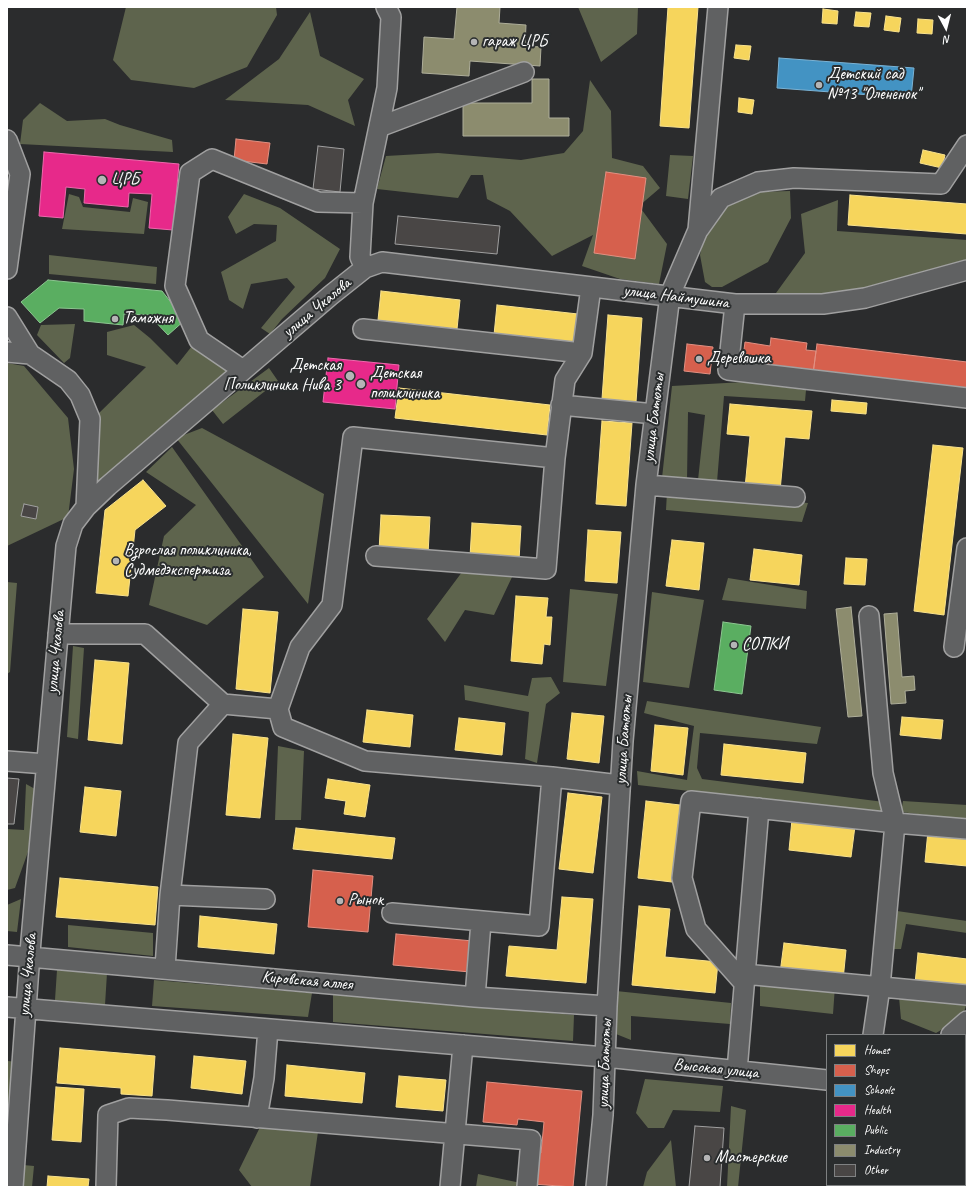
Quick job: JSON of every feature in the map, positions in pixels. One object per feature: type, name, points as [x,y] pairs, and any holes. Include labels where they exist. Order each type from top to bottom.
[{"type":"street","points":[[374,265],[360,257],[363,203],[387,88],[391,17],[386,7]]},
{"type":"street","points":[[698,230],[718,7]]},
{"type":"street","points":[[379,127],[524,72]]},
{"type":"street","points":[[7,140],[20,174],[7,269]]},
{"type":"street","points":[[698,230],[721,198],[758,182],[794,178],[941,184],[967,145]]},
{"type":"street","points":[[242,370],[199,340],[176,286],[190,173],[212,158],[318,202],[363,203]]},
{"type":"street","name":"улица Батюты","points":[[596,1187],[603,1115],[623,741],[646,485],[670,295],[698,230]]},
{"type":"street","name":"улица Наймушина","points":[[374,265],[670,295],[734,304],[823,304],[865,298],[967,270]]},
{"type":"street","name":"улица Чкалова","points":[[13,1187],[16,1008],[30,957],[66,546],[73,524],[86,507],[108,486],[242,370],[331,295],[374,265]]},
{"type":"street","points":[[376,556],[546,569],[561,405],[565,380],[582,353],[591,287]]},
{"type":"street","points":[[734,304],[728,370],[967,398]]},
{"type":"street","points":[[7,317],[30,354],[68,380],[80,395],[90,419],[86,507]]},
{"type":"street","points":[[363,329],[582,353]]},
{"type":"street","points":[[7,352],[30,354]]},
{"type":"street","points":[[561,405],[655,414]]},
{"type":"street","points":[[555,458],[353,437],[332,605],[300,648],[278,708],[283,727],[365,762],[552,777],[620,785]]},
{"type":"street","points":[[646,485],[795,497]]},
{"type":"street","points":[[954,647],[967,548]]},
{"type":"street","points":[[869,616],[883,773],[895,823],[880,987],[873,1034]]},
{"type":"street","points":[[58,634],[145,634],[223,704],[278,708]]},
{"type":"street","points":[[165,968],[170,895],[188,743],[223,704]]},
{"type":"street","points":[[7,761],[46,764]]},
{"type":"street","points":[[392,913],[539,926],[552,777]]},
{"type":"street","points":[[967,829],[895,823],[691,801],[682,878],[696,929],[744,978],[880,987],[967,995]]},
{"type":"street","points":[[737,1071],[759,808]]},
{"type":"street","points":[[170,895],[265,899]]},
{"type":"street","points":[[475,997],[481,922]]},
{"type":"street","name":"Кировская аллея","points":[[7,954],[475,997],[608,1006]]},
{"type":"street","points":[[16,1008],[605,1057]]},
{"type":"street","points":[[952,1034],[967,1021]]},
{"type":"street","points":[[257,1118],[264,1078],[268,1029]]},
{"type":"street","points":[[450,1187],[463,1045]]},
{"type":"street","name":"Высокая улица","points":[[605,1057],[826,1080]]},
{"type":"street","points":[[106,1187],[108,1115],[129,1108],[531,1140],[527,1187]]},
{"type":"green space","points":[[126,7],[276,7],[277,15],[247,67],[194,88],[131,80],[113,60]]},
{"type":"green space","points":[[578,7],[638,7],[637,34],[601,62]]},
{"type":"green space","points":[[310,12],[320,56],[364,79],[348,100],[355,126],[308,105],[225,100],[279,59]]},
{"type":"green space","points":[[590,80],[611,111],[612,158],[643,166],[660,188],[639,206],[667,244],[659,284],[620,279],[582,266],[593,235],[552,256],[510,211],[487,199],[483,175],[471,175],[458,198],[377,189],[386,156],[438,153],[521,160],[564,153],[583,131]]},
{"type":"green space","points":[[40,103],[67,121],[105,119],[120,125],[172,140],[173,152],[20,144],[23,120]]},
{"type":"green space","points":[[670,155],[693,156],[688,199],[666,196]]},
{"type":"green space","points":[[790,191],[791,218],[768,262],[722,287],[712,287],[705,282],[700,255],[707,222],[723,200],[753,192]]},
{"type":"green space","points":[[69,194],[79,197],[83,207],[130,212],[133,198],[148,202],[144,234],[62,229]]},
{"type":"green space","points":[[244,194],[280,208],[340,249],[325,278],[282,319],[270,334],[261,328],[295,287],[287,278],[251,284],[243,309],[229,300],[221,272],[276,241],[277,225],[254,224],[236,234],[228,217]]},
{"type":"green space","points":[[838,200],[837,231],[967,240],[967,264],[856,293],[816,296],[776,293],[805,253],[801,214]]},
{"type":"green space","points":[[49,255],[157,267],[156,284],[49,274]]},
{"type":"green space","points":[[75,324],[70,358],[64,363],[37,335],[41,325]]},
{"type":"green space","points":[[134,325],[150,338],[177,365],[192,346],[229,372],[95,488],[97,415],[146,367],[107,355],[107,332]]},
{"type":"green space","points":[[7,363],[24,366],[68,418],[74,469],[68,517],[7,546]]},
{"type":"green space","points":[[269,368],[278,381],[223,424],[212,410]]},
{"type":"green space","points":[[744,382],[806,390],[805,401],[724,396],[717,482],[698,480],[705,415],[688,412],[687,481],[662,478],[672,386]]},
{"type":"green space","points":[[202,428],[324,494],[308,604],[176,438]]},
{"type":"green space","points":[[172,447],[264,577],[207,625],[149,605],[164,536],[196,505],[146,472]]},
{"type":"green space","points":[[667,492],[808,503],[802,522],[666,510]]},
{"type":"green space","points":[[465,568],[513,575],[494,615],[465,610],[445,642],[427,619]]},
{"type":"green space","points":[[728,578],[807,591],[806,609],[722,600]]},
{"type":"green space","points":[[7,582],[17,583],[10,672],[7,674]]},
{"type":"green space","points":[[570,589],[618,594],[606,686],[563,682]]},
{"type":"green space","points":[[652,592],[704,600],[689,688],[643,682]]},
{"type":"green space","points":[[73,646],[84,648],[78,739],[67,737]]},
{"type":"green space","points":[[551,677],[560,693],[546,704],[537,763],[525,759],[529,712],[465,700],[464,685],[528,696],[532,678]]},
{"type":"green space","points":[[647,701],[821,727],[817,744],[700,733],[697,768],[702,779],[884,802],[886,814],[638,785],[637,771],[687,780],[694,726],[644,713]]},
{"type":"green space","points":[[278,746],[304,751],[301,820],[275,820]]},
{"type":"green space","points":[[26,784],[35,789],[33,838],[15,888],[7,890],[7,829],[24,830]]},
{"type":"green space","points":[[903,801],[967,805],[967,820],[901,812]]},
{"type":"green space","points":[[21,899],[17,932],[7,931],[7,905]]},
{"type":"green space","points":[[897,911],[967,921],[967,933],[906,924],[901,949],[891,949]]},
{"type":"green space","points":[[68,925],[153,933],[153,956],[68,947]]},
{"type":"green space","points":[[57,970],[107,973],[105,1005],[55,1000]]},
{"type":"green space","points":[[760,979],[835,986],[833,1014],[760,1006]]},
{"type":"green space","points":[[154,980],[312,993],[308,1017],[152,1006]]},
{"type":"green space","points":[[616,991],[731,1003],[730,1024],[631,1016],[631,1040],[616,1034]]},
{"type":"green space","points":[[333,993],[574,1015],[573,1041],[333,1022]]},
{"type":"green space","points":[[899,997],[967,1003],[962,1018],[936,1033],[901,1019]]},
{"type":"green space","points":[[8,1061],[17,1062],[7,1157],[7,1067]]},
{"type":"green space","points":[[645,1079],[723,1086],[720,1112],[673,1110],[664,1128],[648,1128],[636,1113]]},
{"type":"green space","points":[[731,1106],[746,1110],[738,1187],[727,1187]]},
{"type":"green space","points":[[262,1123],[319,1125],[310,1187],[252,1187],[239,1170]]},
{"type":"green space","points":[[671,1140],[676,1187],[643,1187],[647,1172]]},
{"type":"green space","points":[[23,1165],[34,1166],[32,1187],[21,1187]]},
{"type":"green space","points":[[478,1174],[540,1187],[476,1187]]},
{"type":"building: Homes","points":[[668,7],[698,7],[689,128],[660,126]]},
{"type":"building: Homes","points":[[823,9],[838,11],[837,24],[822,23]]},
{"type":"building: Homes","points":[[856,12],[871,13],[869,27],[854,26]]},
{"type":"building: Homes","points":[[886,16],[901,18],[899,32],[884,30]]},
{"type":"building: Homes","points":[[918,19],[933,20],[932,34],[917,33]]},
{"type":"building: Homes","points":[[736,45],[751,46],[749,60],[734,58]]},
{"type":"building: Homes","points":[[739,98],[754,100],[752,114],[738,112]]},
{"type":"building: Homes","points":[[923,150],[945,155],[942,168],[920,163]]},
{"type":"building: Homes","points":[[850,195],[967,204],[967,234],[848,225]]},
{"type":"building: Homes","points":[[381,291],[460,300],[457,329],[378,320]]},
{"type":"building: Homes","points":[[497,305],[578,314],[575,343],[494,335]]},
{"type":"building: Homes","points":[[608,315],[642,318],[636,402],[602,399]]},
{"type":"building: Homes","points":[[399,388],[550,405],[547,435],[395,418]]},
{"type":"building: Homes","points":[[832,400],[867,403],[866,414],[831,411]]},
{"type":"building: Homes","points":[[730,404],[812,411],[809,439],[785,437],[780,491],[745,488],[750,436],[727,434]]},
{"type":"building: Homes","points":[[602,421],[632,423],[626,506],[596,504]]},
{"type":"building: Homes","points":[[933,445],[963,448],[944,615],[914,611]]},
{"type":"building: Homes","name":"Взрослая поликлиника, Судмедэкспертиза","points":[[143,480],[166,506],[135,530],[128,596],[96,593],[105,510]]},
{"type":"building: Homes","points":[[381,515],[430,517],[428,554],[379,551]]},
{"type":"building: Homes","points":[[472,523],[521,526],[519,560],[470,557]]},
{"type":"building: Homes","points":[[588,530],[621,532],[617,583],[585,581]]},
{"type":"building: Homes","points":[[672,540],[704,543],[699,590],[666,586]]},
{"type":"building: Homes","points":[[754,549],[802,555],[799,585],[750,580]]},
{"type":"building: Homes","points":[[846,558],[867,559],[865,585],[844,584]]},
{"type":"building: Homes","points":[[516,596],[548,598],[546,617],[552,617],[550,645],[544,644],[542,664],[511,661]]},
{"type":"building: Homes","points":[[243,609],[278,612],[270,693],[236,689]]},
{"type":"building: Homes","points":[[95,660],[129,663],[122,744],[88,740]]},
{"type":"building: Homes","points":[[367,710],[413,715],[410,747],[363,742]]},
{"type":"building: Homes","points":[[572,713],[604,716],[599,763],[567,759]]},
{"type":"building: Homes","points":[[902,717],[943,720],[941,739],[900,735]]},
{"type":"building: Homes","points":[[459,718],[505,723],[502,755],[455,750]]},
{"type":"building: Homes","points":[[655,725],[688,728],[683,775],[651,771]]},
{"type":"building: Homes","points":[[233,734],[268,738],[260,818],[226,815]]},
{"type":"building: Homes","points":[[724,744],[806,753],[803,783],[721,775]]},
{"type":"building: Homes","points":[[328,779],[370,785],[365,817],[344,814],[346,801],[325,798]]},
{"type":"building: Homes","points":[[85,787],[121,791],[116,836],[80,832]]},
{"type":"building: Homes","points":[[568,793],[602,797],[593,873],[559,869]]},
{"type":"building: Homes","points":[[646,801],[680,805],[672,882],[638,878]]},
{"type":"building: Homes","points":[[792,820],[855,826],[851,857],[789,850]]},
{"type":"building: Homes","points":[[296,828],[395,838],[392,859],[293,849]]},
{"type":"building: Homes","points":[[928,831],[967,835],[967,866],[925,862]]},
{"type":"building: Homes","points":[[60,878],[158,887],[155,925],[56,917]]},
{"type":"building: Homes","points":[[562,897],[593,899],[586,983],[506,976],[509,946],[557,950]]},
{"type":"building: Homes","points":[[639,906],[670,909],[665,957],[718,962],[715,993],[632,985]]},
{"type":"building: Homes","points":[[200,916],[277,924],[274,954],[198,947]]},
{"type":"building: Homes","points":[[784,943],[846,950],[843,980],[780,973]]},
{"type":"building: Homes","points":[[918,953],[967,959],[967,989],[915,984]]},
{"type":"building: Homes","points":[[60,1048],[155,1056],[152,1096],[121,1094],[121,1088],[57,1083]]},
{"type":"building: Homes","points":[[194,1056],[246,1061],[242,1094],[191,1088]]},
{"type":"building: Homes","points":[[287,1065],[365,1073],[362,1103],[285,1096]]},
{"type":"building: Homes","points":[[399,1076],[446,1080],[443,1111],[396,1107]]},
{"type":"building: Homes","points":[[56,1087],[84,1089],[81,1142],[52,1140]]},
{"type":"building: Homes","points":[[48,1176],[89,1179],[88,1187],[47,1187]]},
{"type":"building: Shops","points":[[236,139],[270,143],[267,164],[234,160]]},
{"type":"building: Shops","points":[[606,172],[646,178],[635,259],[594,253]]},
{"type":"building: Shops","points":[[771,338],[807,343],[806,350],[816,351],[813,374],[742,365],[745,342],[770,346]]},
{"type":"building: Shops","name":"Деревяшка","points":[[687,344],[713,347],[710,374],[684,371]]},
{"type":"building: Shops","points":[[817,344],[967,362],[967,392],[813,374]]},
{"type":"building: Shops","name":"Рынок","points":[[313,870],[373,876],[368,932],[308,927]]},
{"type":"building: Shops","points":[[396,934],[473,941],[470,972],[393,965]]},
{"type":"building: Shops","points":[[487,1082],[582,1091],[573,1187],[532,1184],[535,1153],[541,1153],[544,1122],[518,1119],[517,1125],[483,1122]]},
{"type":"building: Schools","points":[[779,58],[914,68],[911,98],[777,88]]},
{"type":"building: Schools","points":[[967,1128],[967,1159],[966,1158]]},
{"type":"building: Health","points":[[44,152],[179,164],[173,230],[149,228],[152,194],[129,193],[128,207],[84,203],[85,189],[66,187],[63,218],[39,216]]},
{"type":"building: Health","name":"Детская поликлиника","points":[[328,358],[399,365],[395,409],[323,402]]},
{"type":"building: Public","points":[[48,280],[162,291],[185,320],[168,335],[149,315],[124,314],[123,325],[84,321],[84,309],[59,308],[40,323],[21,302]]},
{"type":"building: Public","points":[[723,622],[751,626],[742,694],[714,690]]},
{"type":"building: Industry","name":"гараж ЦРБ","points":[[457,7],[500,7],[499,23],[526,25],[525,46],[541,47],[540,66],[470,61],[469,76],[422,73],[424,37],[454,39]]},
{"type":"building: Industry","name":"гараж ЦРБ","points":[[532,79],[549,79],[549,118],[569,118],[569,136],[463,136],[463,103],[532,103]]},
{"type":"building: Industry","points":[[851,607],[862,716],[848,717],[836,609]]},
{"type":"building: Industry","points":[[897,613],[902,677],[914,676],[915,690],[905,691],[906,703],[891,704],[884,614]]},
{"type":"building: Other","points":[[318,146],[344,149],[340,192],[313,189]]},
{"type":"building: Other","points":[[398,216],[500,226],[497,254],[395,244]]},
{"type":"building: Other","points":[[24,504],[38,507],[36,519],[21,516]]},
{"type":"building: Other","points":[[7,778],[19,779],[14,824],[7,824]]},
{"type":"building: Other","name":"Мастерские","points":[[695,1126],[724,1128],[720,1187],[689,1187]]},
{"type":"place","name":"гараж ЦРБ","points":[[474,42]]},
{"type":"place","name":"Детский сад №13 \"Олененок\"","points":[[819,85]]},
{"type":"place","name":"ЦРБ","points":[[102,180]]},
{"type":"place","name":"Таможня","points":[[115,319]]},
{"type":"place","name":"Деревяшка","points":[[699,359]]},
{"type":"place","name":"Детская Поликлиника Нива 3","points":[[350,376]]},
{"type":"place","name":"Детская поликлиника","points":[[361,384]]},
{"type":"place","name":"Взрослая поликлиника, Судмедэкспертиза","points":[[116,561]]},
{"type":"place","name":"СОПКИ","points":[[734,645]]},
{"type":"place","name":"Рынок","points":[[340,901]]},
{"type":"place","name":"Мастерские","points":[[707,1158]]}]
